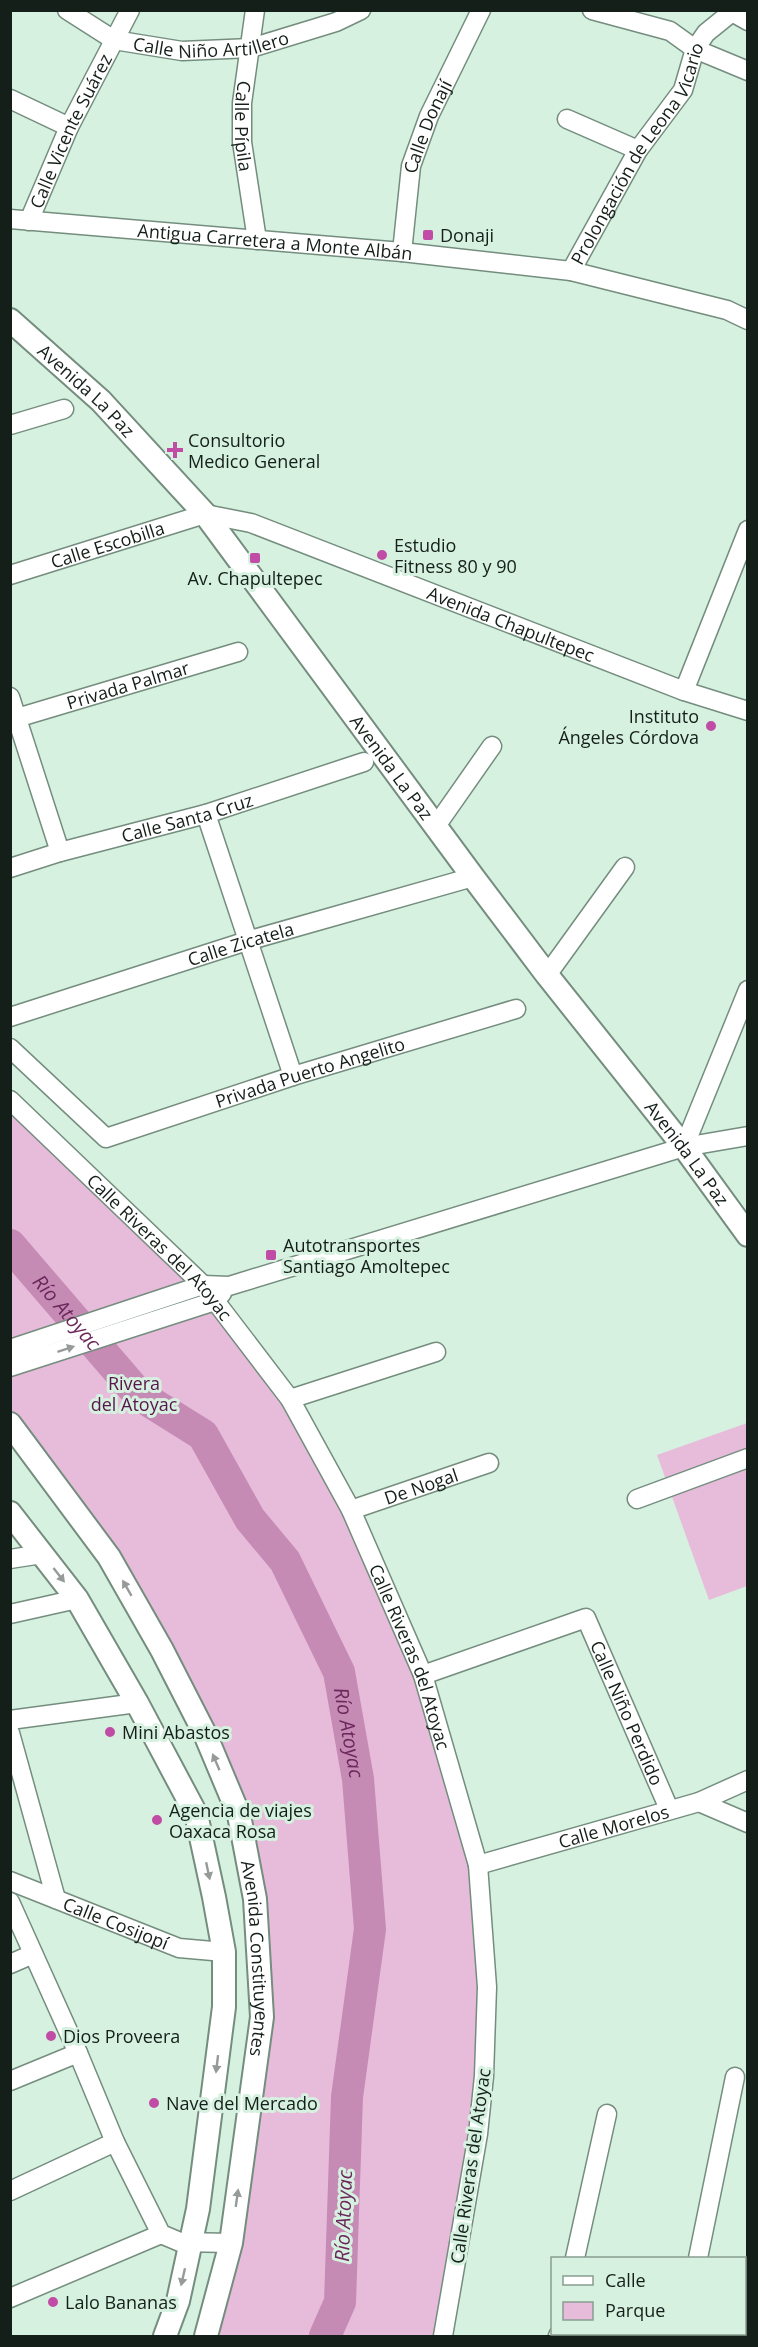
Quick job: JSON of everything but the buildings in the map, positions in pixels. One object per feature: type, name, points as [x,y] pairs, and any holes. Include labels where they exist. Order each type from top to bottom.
[{"type":"main road","name":"Avenida La Paz","points":[[10,320],[101,401],[205,514],[291,634],[473,877],[547,975],[684,1147],[747,1235]]},
{"type":"main road","name":"Avenida Constituyentes","points":[[10,1424],[109,1557],[162,1650],[205,1734],[239,1815],[255,1899],[262,2018],[231,2243],[206,2337]]},
{"type":"main road","name":"Avenida Constituyentes","points":[[10,1513],[77,1599],[137,1703],[196,1814],[224,1952],[224,2007],[198,2209],[178,2301],[165,2336]]},
{"type":"main road","points":[[165,2336],[170,2337]]},
{"type":"street","name":"Calle Niño Artillero","points":[[67,10],[114,40],[182,51],[251,48],[336,22],[361,10]]},
{"type":"street","name":"Calle Vicente Suárez","points":[[20,220],[130,10]]},
{"type":"street","name":"Calle Pípila","points":[[255,10],[242,103],[242,142],[257,240]]},
{"type":"street","name":"Calle Donají","points":[[402,252],[411,166],[429,116],[481,10]]},
{"type":"street","points":[[592,10],[670,31],[695,50],[747,71]]},
{"type":"street","name":"Prolongación de Leona Vicario","points":[[571,271],[638,150],[683,90],[695,50],[706,33],[740,17]]},
{"type":"street","points":[[10,99],[69,128]]},
{"type":"street","points":[[567,119],[638,150]]},
{"type":"street","name":"Antigua Carretera a Monte Albán","points":[[20,220],[402,252],[571,271],[727,310],[747,320]]},
{"type":"street","points":[[10,425],[64,409]]},
{"type":"street","name":"Calle Escobilla","points":[[10,575],[205,514]]},
{"type":"street","name":"Avenida Chapultepec","points":[[205,514],[251,523],[684,691],[747,711]]},
{"type":"street","points":[[684,691],[747,530]]},
{"type":"street","name":"Privada Palmar","points":[[14,719],[238,652]]},
{"type":"street","points":[[10,697],[14,719],[60,852]]},
{"type":"street","points":[[436,826],[492,746]]},
{"type":"street","name":"Calle Santa Cruz","points":[[10,868],[60,852],[206,814],[364,762]]},
{"type":"street","points":[[206,814],[293,1076]]},
{"type":"street","points":[[547,975],[625,867]]},
{"type":"street","name":"Calle Zicatela","points":[[10,1017],[247,941],[473,877]]},
{"type":"street","points":[[684,1147],[747,990]]},
{"type":"street","name":"Privada Puerto Angelito","points":[[10,1048],[106,1138],[293,1076],[516,1010]]},
{"type":"street","name":"Calle Riveras del Atoyac","points":[[10,1100],[203,1285],[290,1399],[351,1510],[423,1675],[478,1865],[487,1987],[484,2076],[468,2198],[443,2337]]},
{"type":"street","points":[[10,1348],[203,1285],[229,1286],[684,1147],[747,1136]]},
{"type":"street","points":[[10,1367],[215,1301],[229,1286]]},
{"type":"street","points":[[290,1399],[436,1352]]},
{"type":"street","points":[[637,1499],[747,1458]]},
{"type":"street","name":"De Nogal","points":[[351,1510],[489,1462]]},
{"type":"street","points":[[10,1559],[42,1554]]},
{"type":"street","points":[[10,1614],[77,1599]]},
{"type":"street","name":"Calle Niño Perdido","points":[[423,1675],[586,1618],[669,1809]]},
{"type":"street","points":[[10,1720],[137,1703]]},
{"type":"street","points":[[10,1733],[56,1899]]},
{"type":"street","name":"Calle Morelos","points":[[478,1865],[699,1802],[747,1780]]},
{"type":"street","points":[[699,1802],[747,1823]]},
{"type":"street","name":"Calle Cosijopí","points":[[10,1881],[179,1948],[224,1952]]},
{"type":"street","points":[[10,1902],[115,2142],[160,2234],[180,2242],[231,2243]]},
{"type":"street","points":[[10,1964],[33,1954]]},
{"type":"street","points":[[10,2081],[78,2053]]},
{"type":"street","points":[[698,2257],[735,2077]]},
{"type":"street","points":[[575,2257],[607,2114]]},
{"type":"street","points":[[10,2191],[115,2142]]},
{"type":"street","points":[[10,2298],[160,2234]]},
{"type":"green space","name":"Rivera del Atoyac","points":[[10,1101],[203,1285],[290,1399],[423,1675],[478,1865],[484,2076],[442,2336],[206,2336],[262,2017],[239,1815],[109,1557],[11,1430]]},
{"type":"green space","points":[[747,1423],[747,1586],[709,1600],[657,1455]]},
{"type":"waterway","name":"Río Atoyac","points":[[10,1245],[139,1395],[203,1435],[250,1519],[285,1561],[339,1672],[358,1779],[370,1929],[347,2097],[340,2302],[325,2336]]},
{"type":"place","name":"Donaji","points":[[428,235]]},
{"type":"place","name":"Consultorio Medico General","points":[[175,450]]},
{"type":"place","name":"Estudio Fitness 80 y 90","points":[[382,555]]},
{"type":"place","name":"Av. Chapultepec","points":[[255,558]]},
{"type":"place","name":"Instituto Ángeles Córdova","points":[[711,726]]},
{"type":"place","name":"Autotransportes Santiago Amoltepec","points":[[271,1255]]},
{"type":"place","name":"Mini Abastos","points":[[110,1732]]},
{"type":"place","name":"Agencia de viajes Oaxaca Rosa","points":[[157,1820]]},
{"type":"place","name":"Dios Proveera","points":[[51,2036]]},
{"type":"place","name":"Nave del Mercado","points":[[154,2103]]},
{"type":"place","name":"Lalo Bananas","points":[[53,2302]]}]
